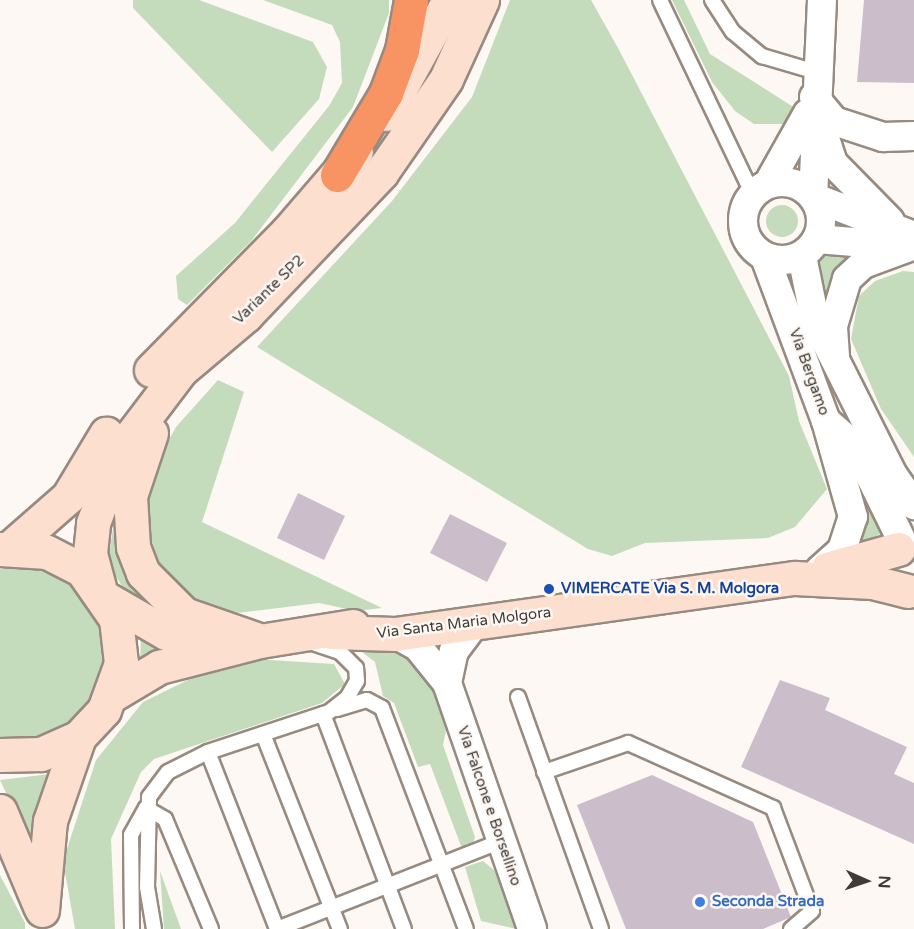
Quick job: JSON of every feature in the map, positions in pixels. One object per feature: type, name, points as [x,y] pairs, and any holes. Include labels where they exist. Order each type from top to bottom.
[{"type":"highway","points":[[337,175],[386,93],[402,50],[411,0]]},
{"type":"main road","name":"Variante SP2","points":[[6,548],[68,497],[146,376],[337,175],[397,98],[449,0]]},
{"type":"main road","name":"Variante SP2","points":[[112,695],[121,641],[90,554],[93,523],[121,449],[181,370],[246,315],[328,232],[414,130],[446,79],[482,0]]},
{"type":"main road","points":[[246,315],[182,387],[144,445],[132,480],[130,521],[137,560],[169,603],[208,625],[273,639]]},
{"type":"main road","points":[[904,540],[897,574],[911,594]]},
{"type":"main road","name":"Via Santa Maria Molgora","points":[[331,632],[395,634],[474,624],[597,602],[807,574],[904,540]]},
{"type":"main road","name":"Via Santa Maria Molgora","points":[[6,548],[64,558],[103,593],[165,633],[273,639]]},
{"type":"main road","name":"Via Santa Maria Molgora","points":[[807,574],[872,582],[911,594]]},
{"type":"main road","name":"Via Santa Maria Molgora","points":[[112,695],[159,667],[273,639],[331,632],[396,617],[525,602],[597,602]]},
{"type":"main road","points":[[44,920],[50,821],[79,737],[112,695]]},
{"type":"main road","points":[[0,755],[41,754],[79,737]]},
{"type":"main road","points":[[0,811],[44,920]]},
{"type":"street","points":[[809,247],[821,217],[813,197],[815,85],[822,0]]},
{"type":"street","points":[[815,85],[798,137],[742,220],[748,242],[765,257],[784,261],[809,247],[909,240]]},
{"type":"street","points":[[815,85],[834,121],[883,137],[914,136]]},
{"type":"street","points":[[815,85],[833,163],[870,206],[909,240]]},
{"type":"street","points":[[763,187],[787,182],[813,197],[909,240]]},
{"type":"street","points":[[836,367],[833,326],[848,279],[863,264],[909,240]]},
{"type":"street","name":"Via Bergamo","points":[[809,247],[815,320],[836,367],[914,505]]},
{"type":"street","name":"Via Bergamo","points":[[765,257],[826,421],[856,447],[904,540]]},
{"type":"street","points":[[807,574],[842,550],[853,517],[826,421]]},
{"type":"street","points":[[447,683],[454,651],[474,624]]},
{"type":"street","name":"Via Falcone e Borsellino","points":[[395,634],[418,646],[447,683],[532,929]]},
{"type":"lane","points":[[660,0],[747,182],[763,187]]},
{"type":"lane","points":[[712,0],[733,32],[762,56],[815,85]]},
{"type":"lane","points":[[273,639],[340,652],[356,669],[355,687],[326,713]]},
{"type":"lane","points":[[518,697],[601,929]]},
{"type":"lane","points":[[132,929],[131,835],[168,772],[208,752],[367,700],[382,708],[466,929]]},
{"type":"lane","points":[[326,713],[404,929]]},
{"type":"lane","points":[[263,734],[340,929]]},
{"type":"lane","points":[[544,771],[628,743],[773,808],[812,911],[791,929]]},
{"type":"lane","points":[[208,752],[277,929],[388,886],[439,862],[501,841]]},
{"type":"lane","points":[[146,808],[154,929]]},
{"type":"lane","points":[[146,808],[165,819],[211,929]]},
{"type":"green space","points":[[133,0],[199,0],[313,42],[327,67],[319,99],[272,152],[133,8]]},
{"type":"green space","points":[[263,0],[389,0],[389,13],[353,107],[252,240],[187,305],[178,299],[176,276],[235,223],[329,106],[342,83],[340,42],[332,25]]},
{"type":"green space","points":[[510,0],[591,0],[618,48],[789,376],[799,421],[827,489],[795,527],[768,538],[645,543],[612,556],[588,549],[257,347],[392,201],[472,97]]},
{"type":"green space","points":[[672,0],[684,0],[710,54],[798,110],[787,124],[754,124],[735,111],[712,82]]},
{"type":"green space","points":[[782,205],[793,210],[798,221],[793,232],[782,237],[771,232],[766,221],[771,210]]},
{"type":"green space","points":[[828,253],[864,255],[830,318],[818,263]]},
{"type":"green space","points":[[903,271],[914,272],[914,457],[881,409],[851,339],[859,296],[875,281]]},
{"type":"green space","points":[[218,380],[244,392],[202,522],[382,608],[356,611],[319,603],[237,613],[193,601],[163,575],[147,526],[151,472],[176,427]]},
{"type":"green space","points":[[852,468],[882,533],[853,547]]},
{"type":"green space","points":[[115,514],[132,579],[149,603],[122,586],[108,564]]},
{"type":"green space","points":[[29,567],[64,579],[88,600],[102,629],[105,664],[93,698],[73,721],[49,735],[14,741],[0,738],[0,569]]},
{"type":"green space","points":[[141,637],[169,649],[140,664]]},
{"type":"green space","points":[[400,647],[430,679],[446,730],[443,745],[475,837],[472,847],[463,851],[430,764],[418,767],[394,703],[383,696],[375,662],[358,649]]},
{"type":"green space","points":[[252,659],[334,664],[345,684],[322,703],[154,759],[141,772],[111,839],[115,929],[75,929],[63,861],[96,760],[143,702],[204,672]]},
{"type":"green space","points":[[50,774],[31,847],[0,780]]},
{"type":"green space","points":[[483,861],[494,870],[517,929],[481,921],[465,867]]},
{"type":"green space","points":[[160,871],[181,929],[164,929]]},
{"type":"green space","points":[[0,875],[25,923],[25,929],[0,929]]},
{"type":"building","points":[[864,0],[914,0],[914,83],[857,82]]},
{"type":"building","points":[[298,493],[345,516],[324,560],[277,538]]},
{"type":"building","points":[[450,514],[507,543],[487,582],[430,553]]},
{"type":"building","points":[[780,680],[830,698],[825,710],[907,747],[894,774],[914,783],[914,844],[741,767]]},
{"type":"building","points":[[652,775],[753,822],[791,917],[763,929],[626,929],[577,805]]},
{"type":"place","name":"VIMERCATE Via S. M. Molgora","points":[[549,589]]},
{"type":"place","name":"Seconda Strada","points":[[700,902]]}]
